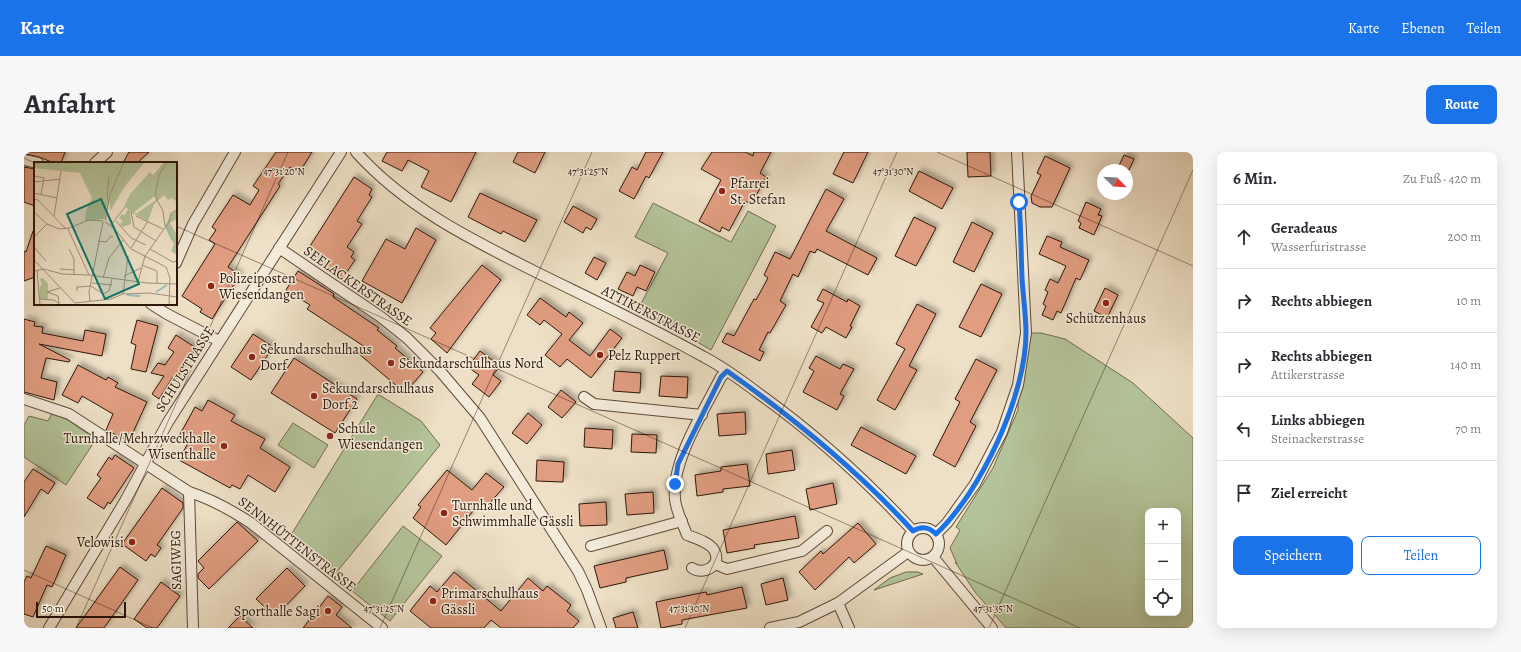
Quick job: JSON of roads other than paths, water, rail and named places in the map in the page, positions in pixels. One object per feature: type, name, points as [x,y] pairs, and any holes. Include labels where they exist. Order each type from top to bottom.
[{"type":"street","points":[[96,162],[107,152]]},
{"type":"street","points":[[177,261],[193,224],[235,152]]},
{"type":"street","name":"SCHULSTRASSE","points":[[49,628],[106,533],[168,422],[341,152]]},
{"type":"street","name":"ATTIKERSTRASSE","points":[[356,152],[395,190],[457,231],[481,245],[635,320],[727,371],[781,409],[825,446],[876,492],[913,531]]},
{"type":"street","points":[[936,534],[947,523],[975,484],[1002,432],[1018,385],[1026,334],[1017,152]]},
{"type":"street","points":[[24,160],[34,162]]},
{"type":"street","name":"SEELACKERSTRASSE","points":[[279,248],[381,317],[407,338],[440,371],[480,418],[578,571],[588,590],[601,628]]},
{"type":"street","points":[[153,305],[219,341]]},
{"type":"street","points":[[692,568],[704,572],[715,564],[716,554],[707,544],[687,535],[675,501],[675,484],[678,464],[721,377],[727,371]]},
{"type":"street","points":[[584,397],[594,404],[702,415]]},
{"type":"street","name":"SENNHÜTTENSTRASSE","points":[[24,399],[69,414],[189,492],[208,498],[251,523],[382,628]]},
{"type":"street","name":"SAGIWEG","points":[[189,492],[193,628]]},
{"type":"street","points":[[591,546],[682,521]]},
{"type":"street","points":[[918,528],[927,528],[936,534],[940,546],[933,557],[922,561],[917,560],[908,552],[907,540],[913,531],[918,528]]},
{"type":"street","points":[[715,564],[727,569],[802,551],[827,531]]},
{"type":"street","points":[[770,628],[799,622],[838,603],[908,552]]},
{"type":"street","points":[[933,557],[992,628]]},
{"type":"street","points":[[838,603],[849,628]]},
{"type":"place","name":"Pfarrei St. Stefan","points":[[722,191]]},
{"type":"place","name":"Polizeiposten Wiesendangen","points":[[211,286]]},
{"type":"place","name":"Schützenhaus","points":[[1106,303]]},
{"type":"place","name":"Pelz Ruppert","points":[[600,355]]},
{"type":"place","name":"Sekundarschulhaus Dorf","points":[[252,357]]},
{"type":"place","name":"Sekundarschulhaus Nord","points":[[391,363]]},
{"type":"place","name":"Sekundarschulhaus Dorf 2","points":[[314,396]]},
{"type":"place","name":"Schule Wiesendangen","points":[[330,436]]},
{"type":"place","name":"Turnhalle/Mehrzweckhalle Wisenthalle","points":[[224,446]]},
{"type":"place","name":"Turnhalle und Schwimmhalle Gässli","points":[[444,513]]},
{"type":"place","name":"Velowisi","points":[[132,542]]},
{"type":"place","name":"Primarschulhaus Gässli","points":[[433,601]]},
{"type":"place","name":"Sporthalle Sagi","points":[[328,611]]}]
